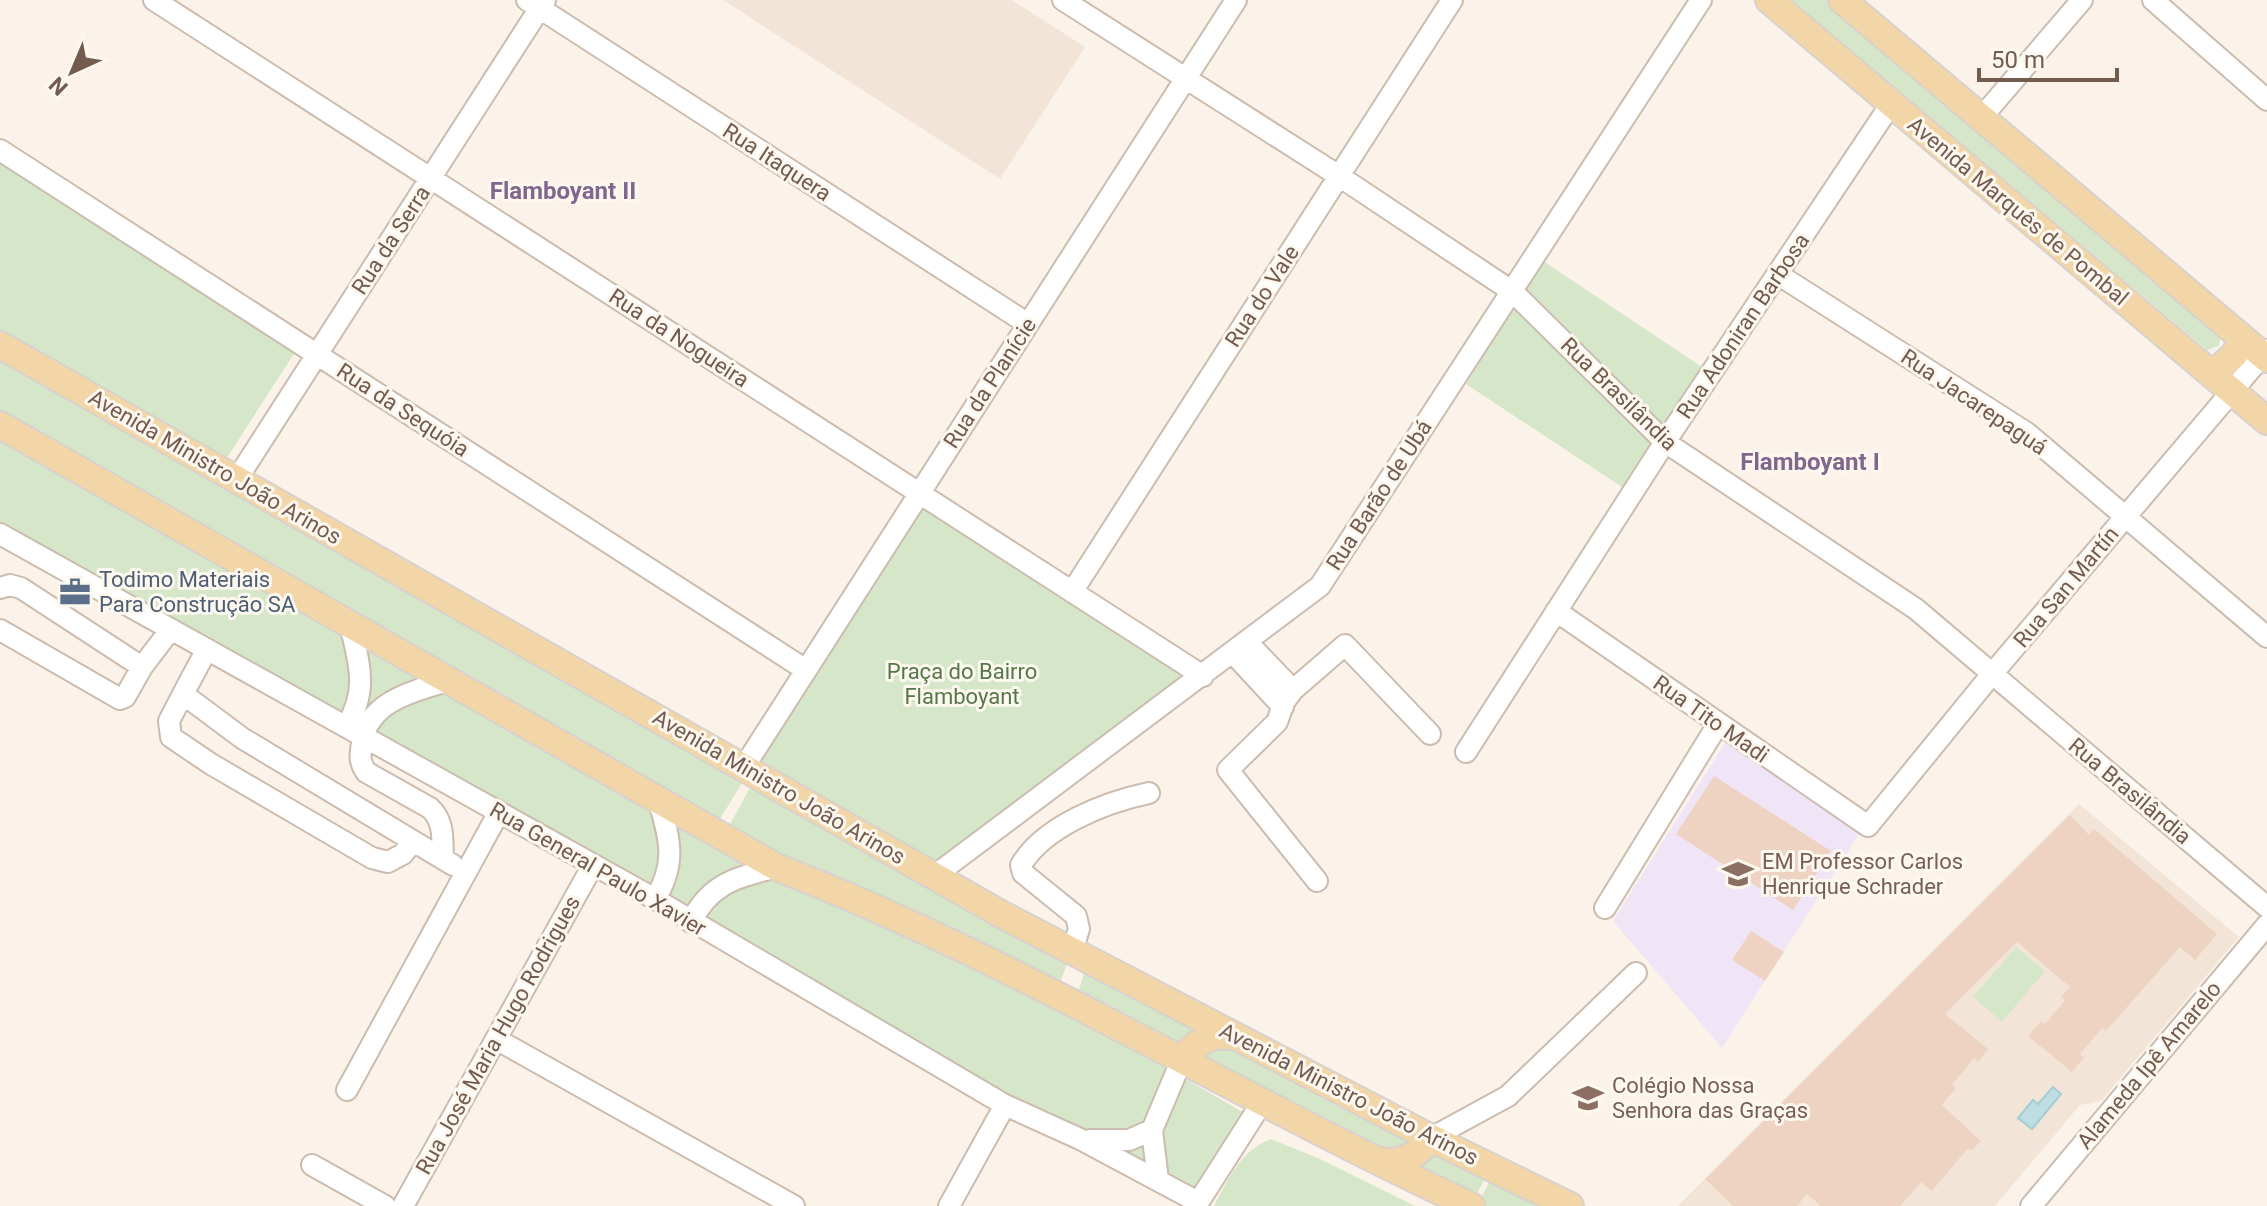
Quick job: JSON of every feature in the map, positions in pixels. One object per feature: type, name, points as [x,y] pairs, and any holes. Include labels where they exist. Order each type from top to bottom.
[{"type":"main road","name":"Avenida Marquês de Pombal","points":[[1769,0],[2266,417]]},
{"type":"main road","points":[[1842,0],[2260,351]]},
{"type":"main road","name":"Avenida Ministro João Arinos","points":[[0,345],[934,876],[1431,1138],[1570,1206]]},
{"type":"main road","points":[[2222,383],[2234,355],[2260,351]]},
{"type":"main road","name":"Avenida Ministro João Arinos","points":[[0,425],[776,867],[966,950],[1370,1158],[1471,1206]]},
{"type":"main road","points":[[1182,1059],[1193,1046],[1208,1037],[1226,1035],[1243,1040]]},
{"type":"main road","points":[[1370,1158],[1387,1162],[1405,1160],[1420,1152],[1431,1138]]},
{"type":"street","name":"Rua da Nogueira","points":[[154,0],[1203,676]]},
{"type":"street","name":"Rua Brasilândia","points":[[1063,0],[1339,176],[1513,292],[1665,442],[1916,609],[2267,907]]},
{"type":"street","name":"Rua da Planície","points":[[744,767],[1236,0]]},
{"type":"street","name":"Rua do Vale","points":[[1072,592],[1452,0]]},
{"type":"street","name":"Rua Barão de Ubá","points":[[934,876],[1320,586],[1701,0]]},
{"type":"street","points":[[1981,118],[2082,0]]},
{"type":"street","points":[[2153,0],[2267,100]]},
{"type":"street","name":"Rua da Serra","points":[[237,479],[430,178],[537,3]]},
{"type":"street","name":"Rua Itaquera","points":[[537,3],[1028,324]]},
{"type":"street","name":"Rua Adoniran Barbosa","points":[[1466,752],[1665,442],[1891,104]]},
{"type":"street","name":"Rua da Sequóia","points":[[0,150],[806,670]]},
{"type":"street","name":"Rua Jacarepaguá","points":[[1779,275],[2027,433],[2267,637]]},
{"type":"street","name":"Rua San Martín","points":[[1868,826],[2126,517],[2222,383]]},
{"type":"street","name":"Rua General Paulo Xavier","points":[[0,534],[655,899],[1005,1105],[1080,1139],[1197,1204]]},
{"type":"street","points":[[0,588],[10,585],[21,588],[142,667]]},
{"type":"street","name":"Rua Tito Madi","points":[[1556,611],[1868,826]]},
{"type":"street","points":[[350,624],[361,671],[354,732],[360,762],[366,772],[430,808],[438,816],[443,859]]},
{"type":"street","points":[[0,630],[114,698],[125,697],[142,667],[171,629]]},
{"type":"street","points":[[1317,881],[1228,770],[1277,722],[1288,698],[1345,645],[1430,734]]},
{"type":"street","points":[[1240,648],[1288,698]]},
{"type":"street","points":[[207,649],[169,721],[171,737],[211,764],[372,858],[388,862],[403,854],[413,841]]},
{"type":"street","points":[[354,732],[402,694],[448,681]]},
{"type":"street","points":[[183,694],[242,738],[466,872]]},
{"type":"street","points":[[1605,908],[1718,724]]},
{"type":"street","points":[[1072,951],[1079,929],[1076,916],[1023,873],[1021,865],[1028,854],[1063,826],[1117,800],[1149,793]]},
{"type":"street","points":[[655,899],[667,880],[671,844],[658,798]]},
{"type":"street","points":[[347,1090],[499,812]]},
{"type":"street","name":"Rua José Maria Hugo Rodrigues","points":[[403,1206],[593,865]]},
{"type":"street","points":[[691,922],[701,902],[730,880],[776,867]]},
{"type":"street","name":"Alameda Ipê Amarelo","points":[[2031,1206],[2267,925]]},
{"type":"street","points":[[1431,1138],[1508,1096],[1636,973]]},
{"type":"street","points":[[496,1039],[794,1206]]},
{"type":"street","points":[[1158,1180],[1152,1130],[1182,1059]]},
{"type":"street","points":[[1197,1204],[1263,1101]]},
{"type":"street","points":[[949,1206],[1005,1105]]},
{"type":"street","points":[[1080,1139],[1129,1140],[1152,1130]]},
{"type":"street","points":[[312,1165],[385,1206]]},
{"type":"shaded area","points":[[723,0],[1012,0],[1085,47],[1000,179]]},
{"type":"shaded area","name":"EM Professor Carlos Henrique Schrader","points":[[1728,738],[1864,826],[1722,1048],[1613,921]]},
{"type":"shaded area","points":[[2079,804],[2239,937],[2101,1101],[2080,1105],[1995,1206],[1678,1206]]},
{"type":"green space","points":[[1790,0],[1829,0],[2221,334],[2219,346],[2207,350]]},
{"type":"green space","points":[[0,158],[297,349],[223,464],[0,337]]},
{"type":"green space","points":[[1543,261],[1708,371],[1631,493],[1466,384]]},
{"type":"green space","points":[[0,357],[745,778],[717,824],[0,413]]},
{"type":"green space","points":[[0,435],[1163,1066],[1246,1114],[1191,1192],[1002,1094],[483,790],[375,735],[0,526]]},
{"type":"green space","name":"Praça do Bairro Flamboyant","points":[[920,493],[1203,676],[934,876],[744,767]]},
{"type":"green space","points":[[756,777],[1068,961],[1057,991],[725,833]]},
{"type":"green space","points":[[2016,947],[2045,971],[2002,1022],[1973,997]]},
{"type":"green space","points":[[1086,967],[1488,1173],[1472,1203],[1076,998]]},
{"type":"green space","points":[[1271,1139],[1320,1159],[1415,1206],[1214,1206],[1243,1158]]},
{"type":"green space","points":[[1492,1176],[1553,1206],[1477,1206]]},
{"type":"water","points":[[2053,1087],[2061,1094],[2032,1129],[2018,1118],[2033,1100],[2038,1104]]},
{"type":"building","points":[[1714,776],[1831,851],[1793,910],[1676,834]]},
{"type":"building","points":[[2070,815],[2089,835],[2094,829],[2217,934],[2195,960],[2180,947],[2106,1031],[2102,1028],[2080,1054],[2084,1058],[2072,1072],[2028,1036],[2041,1021],[2045,1024],[2065,1000],[2061,997],[2070,987],[2017,942],[1945,1014],[1988,1049],[1978,1062],[1974,1058],[1952,1085],[1956,1088],[1942,1105],[1981,1141],[1971,1151],[1968,1148],[1932,1191],[1921,1182],[1900,1206],[1821,1206],[1807,1194],[1797,1206],[1733,1206],[1705,1179]]},
{"type":"building","points":[[1751,931],[1784,952],[1765,981],[1732,960]]},
{"type":"place","name":"Todimo Materiais Para Construção SA","points":[[75,592]]},
{"type":"place","name":"EM Professor Carlos Henrique Schrader","points":[[1738,874]]},
{"type":"place","name":"Colégio Nossa Senhora das Graças","points":[[1588,1098]]},
{"type":"district","name":"Flamboyant II","points":[[563,191]]},
{"type":"district","name":"Flamboyant I","points":[[1810,462]]}]
